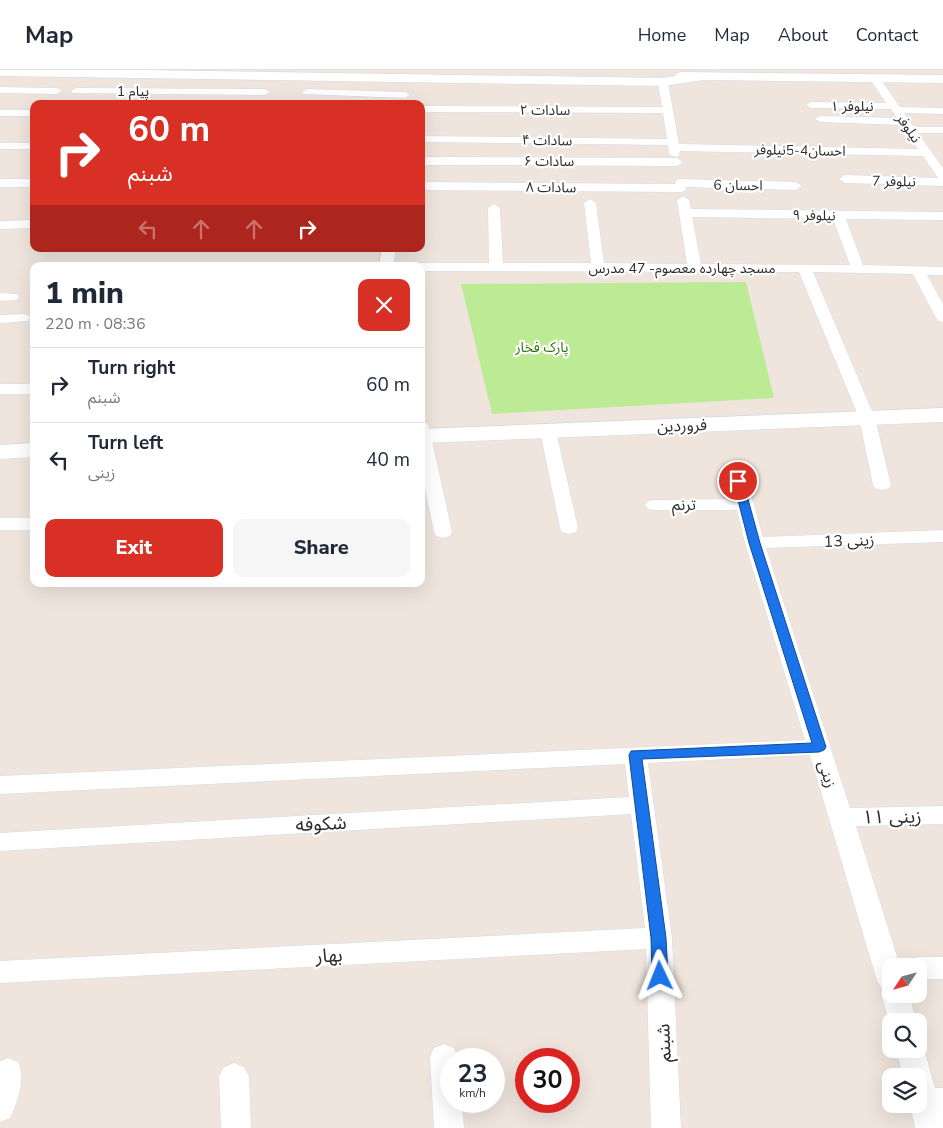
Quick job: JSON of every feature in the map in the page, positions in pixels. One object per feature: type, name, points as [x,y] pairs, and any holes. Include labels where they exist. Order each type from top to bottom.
[{"type":"main road","points":[[342,70],[662,75],[700,78],[943,79]]},
{"type":"main road","points":[[891,79],[914,70]]},
{"type":"main road","points":[[940,70],[943,73]]},
{"type":"main road","points":[[0,72],[663,82],[700,78]]},
{"type":"main road","name":"فروردین","points":[[425,433],[548,431],[943,414]]},
{"type":"main road","points":[[0,452],[30,450]]},
{"type":"street","points":[[184,100],[196,75]]},
{"type":"street","points":[[306,92],[404,99],[406,78]]},
{"type":"street","name":"نیلوفر","points":[[875,79],[907,126],[933,158],[943,177]]},
{"type":"street","points":[[663,82],[695,269]]},
{"type":"street","points":[[0,90],[57,91]]},
{"type":"street","name":"پیام 1","points":[[76,91],[265,92]]},
{"type":"street","name":"نیلوفر ۱","points":[[811,105],[943,111]]},
{"type":"street","name":"سادات ۲","points":[[425,109],[668,110]]},
{"type":"street","points":[[0,112],[30,113]]},
{"type":"street","points":[[820,119],[943,130]]},
{"type":"street","name":"سادات ۴","points":[[425,139],[674,144]]},
{"type":"street","name":"احسان4-5نیلوفر","points":[[674,144],[933,158]]},
{"type":"street","points":[[0,146],[30,146]]},
{"type":"street","name":"سادات ۶","points":[[425,161],[677,162]]},
{"type":"street","name":"نیلوفر 7","points":[[845,180],[943,182]]},
{"type":"street","points":[[0,182],[30,182]]},
{"type":"street","name":"سادات ۸","points":[[425,186],[681,186]]},
{"type":"street","name":"احسان 6","points":[[681,186],[796,186]]},
{"type":"street","points":[[590,203],[598,268]]},
{"type":"street","points":[[494,208],[496,268]]},
{"type":"street","name":"نیلوفر ۹","points":[[685,213],[943,216]]},
{"type":"street","points":[[838,215],[858,269]]},
{"type":"street","points":[[0,225],[30,224]]},
{"type":"street","name":"مسجد چهارده معصوم- 47 مدرس","points":[[425,267],[804,268],[943,271]]},
{"type":"street","points":[[804,268],[867,418],[882,485]]},
{"type":"street","points":[[917,269],[943,318]]},
{"type":"street","points":[[0,319],[23,318]]},
{"type":"street","points":[[0,389],[30,389]]},
{"type":"street","points":[[548,431],[569,528]]},
{"type":"street","points":[[425,447],[443,532]]},
{"type":"street","name":"زینی","points":[[738,481],[754,543],[885,958]]},
{"type":"street","name":"ترنم","points":[[654,505],[744,504]]},
{"type":"street","points":[[0,524],[30,524]]},
{"type":"street","name":"زینی 13","points":[[754,543],[943,536]]},
{"type":"street","points":[[0,784],[819,747]]},
{"type":"street","name":"شبنم","points":[[635,755],[659,938],[666,1128]]},
{"type":"street","name":"شکوفه","points":[[0,842],[642,805]]},
{"type":"street","name":"زینی ۱۱","points":[[842,817],[943,815]]},
{"type":"street","name":"بهار","points":[[0,972],[659,938]]},
{"type":"street","points":[[928,968],[943,968]]},
{"type":"street","points":[[0,1108],[8,1071]]},
{"type":"street","points":[[234,1076],[236,1128]]},
{"type":"street","points":[[448,1113],[449,1128]]},
{"type":"green space","name":"پارک فخار","points":[[746,282],[774,398],[492,414],[461,284]]},
{"type":"route","points":[[660,976],[659,938],[635,755],[819,747],[754,543],[738,481]]}]
